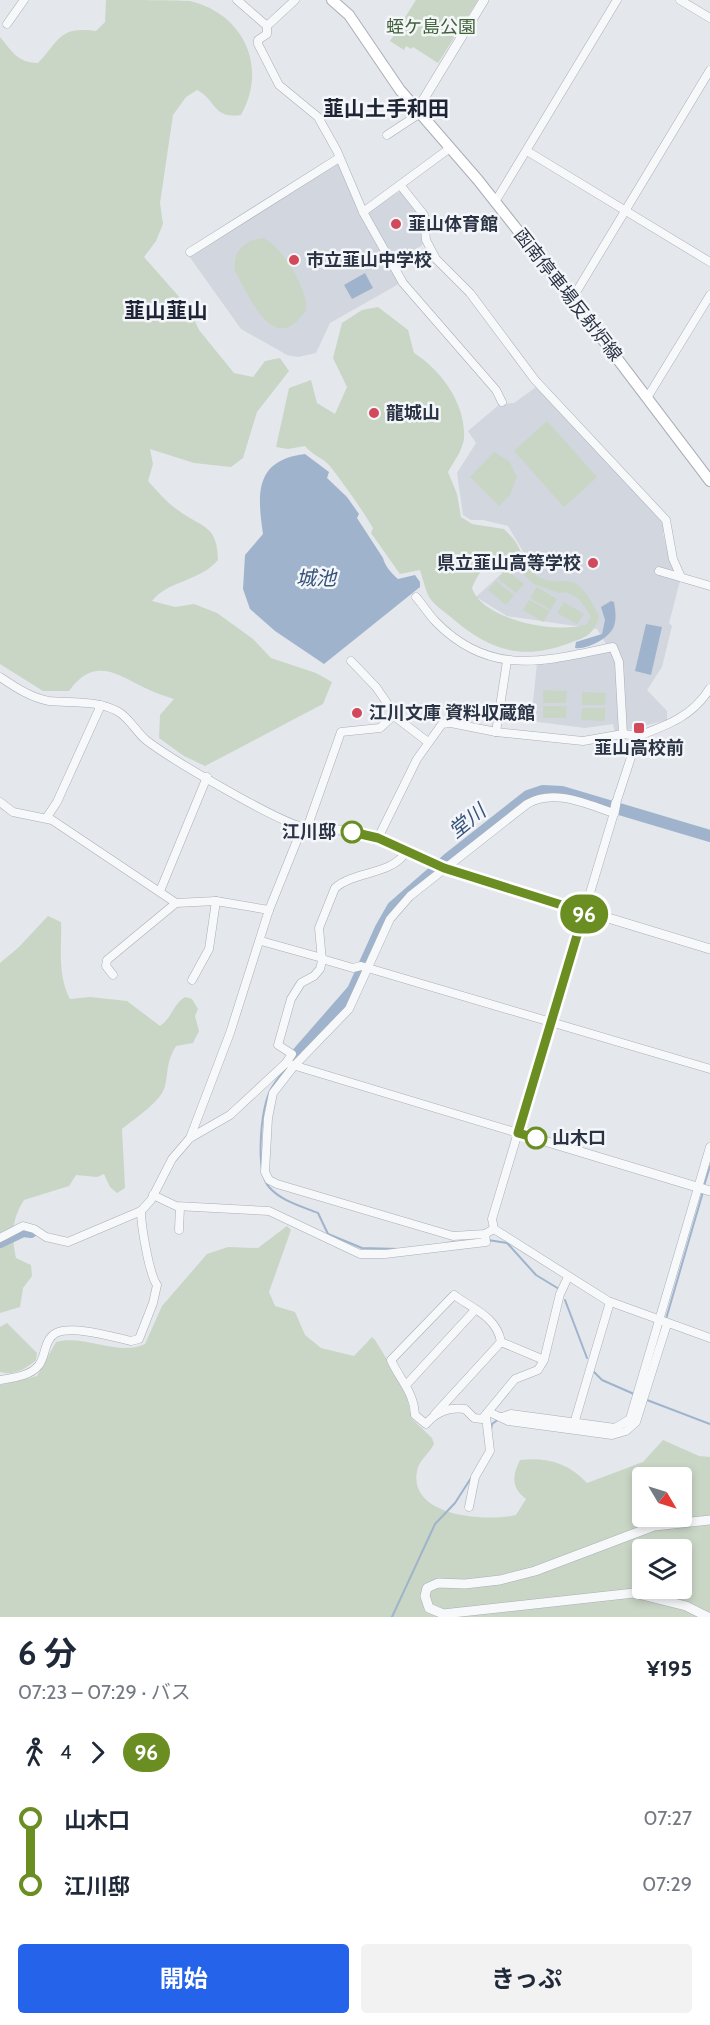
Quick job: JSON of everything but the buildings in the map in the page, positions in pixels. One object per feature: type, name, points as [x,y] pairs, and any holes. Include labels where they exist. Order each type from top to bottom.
[{"type":"main road","name":"函南停車場反射炉線","points":[[340,2],[418,112],[495,202],[572,299],[710,482]]},
{"type":"street","points":[[7,24],[24,0]]},
{"type":"street","points":[[237,0],[267,26]]},
{"type":"street","points":[[294,0],[267,26],[267,34],[258,44],[272,74],[291,97],[312,110],[318,117],[363,212],[403,283],[496,390],[502,402]]},
{"type":"street","points":[[387,135],[418,112],[484,0]]},
{"type":"street","points":[[495,202],[617,0]]},
{"type":"street","points":[[680,0],[710,18]]},
{"type":"street","points":[[572,299],[710,70]]},
{"type":"street","points":[[363,212],[450,148]]},
{"type":"street","points":[[527,151],[710,262]]},
{"type":"street","points":[[190,252],[339,158]]},
{"type":"street","points":[[401,186],[424,215],[426,240],[436,259],[477,301],[535,380],[666,520],[673,560],[681,577]]},
{"type":"street","points":[[647,398],[710,295]]},
{"type":"street","points":[[659,571],[710,586]]},
{"type":"street","points":[[416,597],[436,622],[484,656],[507,661],[556,659],[613,647],[619,662],[623,734]]},
{"type":"street","points":[[351,661],[376,687],[395,714],[428,742]]},
{"type":"street","points":[[496,732],[507,661]]},
{"type":"street","points":[[1,680],[28,694],[47,700],[101,705],[120,712],[146,740],[265,811],[304,828],[340,831],[378,838],[444,868],[710,949]]},
{"type":"street","points":[[378,838],[401,789],[428,742],[442,724],[583,741],[623,734],[638,736],[683,717],[694,708],[710,688]]},
{"type":"street","points":[[46,818],[57,802],[101,705]]},
{"type":"street","points":[[190,1138],[261,941],[269,910],[341,732],[380,728],[395,714]]},
{"type":"street","points":[[638,736],[492,1219],[494,1229],[610,1302],[657,1321],[710,1338]]},
{"type":"street","points":[[160,891],[207,777]]},
{"type":"street","points":[[0,1238],[22,1226],[34,1229],[46,1237],[68,1242],[141,1211],[153,1195],[172,1159],[190,1138],[230,1115],[290,1065],[343,1016],[390,919],[399,906],[444,868],[536,799],[564,798],[614,813]]},
{"type":"street","points":[[0,802],[13,812],[46,818],[176,903]]},
{"type":"street","points":[[406,852],[384,871],[365,873],[334,888],[319,928],[322,958],[320,969],[314,976],[301,983],[288,1007],[278,1046],[292,1054],[290,1065],[270,1102],[265,1164],[269,1180],[335,1202],[453,1236],[485,1234],[494,1229]]},
{"type":"street","points":[[113,975],[106,966],[106,960],[176,903],[216,902],[269,910]]},
{"type":"street","points":[[192,980],[209,950],[216,902]]},
{"type":"street","points":[[261,941],[353,968],[365,967],[710,1069]]},
{"type":"street","points":[[290,1065],[710,1191]]},
{"type":"street","points":[[632,1422],[657,1321],[710,1147]]},
{"type":"street","points":[[153,1195],[160,1201],[180,1207],[269,1211],[360,1254],[384,1254],[486,1242],[485,1234]]},
{"type":"street","points":[[179,1230],[180,1207]]},
{"type":"street","points":[[0,1380],[17,1378],[39,1366],[50,1338],[57,1332],[68,1330],[131,1341],[140,1339],[157,1285],[150,1275],[148,1250],[141,1227],[141,1211]]},
{"type":"street","points":[[434,1414],[461,1408],[474,1418],[482,1419],[515,1380],[538,1370],[544,1360],[560,1294],[568,1277]]},
{"type":"street","points":[[454,1295],[475,1311],[492,1320],[499,1330],[501,1342],[426,1424],[415,1415],[415,1404],[407,1384],[398,1374],[391,1360],[454,1295]]},
{"type":"street","points":[[573,1426],[610,1302]]},
{"type":"street","points":[[407,1384],[475,1311]]},
{"type":"street","points":[[487,1414],[502,1417],[508,1421],[573,1426],[620,1434],[632,1422],[667,1324]]},
{"type":"street","points":[[501,1342],[544,1360]]},
{"type":"street","points":[[469,1507],[475,1477],[489,1455],[487,1414]]},
{"type":"street","points":[[708,1617],[697,1610],[646,1594],[443,1614],[429,1608],[425,1596],[427,1588],[438,1583],[465,1584],[500,1580],[544,1568],[654,1526],[710,1520]]},
{"type":"shaded area","name":"市立韮山中学校","points":[[338,162],[363,215],[402,190],[422,216],[425,241],[421,246],[391,264],[400,281],[397,285],[330,323],[316,353],[298,357],[287,355],[241,329],[189,256]]},
{"type":"shaded area","name":"県立韮山高等学校","points":[[539,385],[665,521],[663,534],[673,569],[680,581],[669,623],[672,626],[662,667],[647,690],[667,711],[667,720],[615,733],[613,724],[585,728],[531,721],[537,663],[609,649],[597,629],[507,616],[476,597],[524,553],[508,526],[483,520],[471,520],[463,515],[457,473],[476,443],[468,431],[500,404],[514,403]]},
{"type":"green space","points":[[106,0],[190,1],[209,8],[225,18],[237,30],[246,45],[251,61],[252,79],[249,97],[241,115],[225,114],[197,90],[186,97],[173,115],[160,203],[163,224],[156,241],[144,257],[189,308],[199,330],[234,373],[253,377],[265,361],[280,358],[289,371],[257,412],[243,458],[231,467],[194,463],[150,449],[153,464],[148,481],[173,506],[209,530],[215,541],[218,560],[202,573],[167,589],[152,601],[175,607],[194,604],[217,613],[253,639],[271,658],[316,673],[332,682],[323,704],[205,766],[184,756],[159,738],[160,715],[174,699],[104,671],[87,674],[69,691],[43,691],[0,664],[0,37],[20,58],[38,63],[61,36],[74,31],[96,31],[105,22]]},
{"type":"green space","name":"蛭ケ島公園","points":[[416,0],[478,0],[438,63],[413,47],[411,49],[406,46],[404,50],[390,41]]},
{"type":"green space","points":[[263,238],[286,259],[299,281],[306,301],[306,310],[294,323],[284,328],[273,326],[264,319],[235,271],[235,258],[241,248],[250,241]]},
{"type":"green space","points":[[378,307],[408,330],[414,353],[442,378],[456,401],[464,425],[464,438],[460,451],[448,472],[457,494],[461,517],[472,524],[504,529],[517,544],[525,563],[533,573],[552,581],[574,583],[581,588],[599,616],[588,635],[567,644],[535,651],[506,649],[479,638],[431,600],[420,570],[400,574],[371,533],[373,528],[363,512],[327,463],[305,446],[288,449],[276,447],[289,388],[311,380],[317,403],[335,414],[347,387],[333,358],[342,323],[362,310]],"holes":[[[504,556],[534,584],[559,593],[566,592],[579,599],[591,616],[587,624],[559,628],[523,622],[490,609],[479,599],[472,588],[484,568]]]},
{"type":"green space","points":[[547,421],[597,477],[564,507],[514,451]]},
{"type":"green space","points":[[494,452],[509,461],[517,477],[510,495],[499,506],[470,477]]},
{"type":"green space","points":[[505,569],[524,584],[516,593],[498,579]]},
{"type":"green space","points":[[496,581],[514,595],[506,605],[488,590]]},
{"type":"green space","points":[[537,587],[557,599],[551,610],[530,598]]},
{"type":"green space","points":[[529,600],[550,611],[543,622],[523,610]]},
{"type":"green space","points":[[564,602],[584,614],[577,624],[557,613]]},
{"type":"green space","points":[[543,690],[567,691],[566,703],[543,703]]},
{"type":"green space","points":[[582,692],[606,693],[605,705],[582,705]]},
{"type":"green space","points":[[543,706],[567,706],[566,718],[543,718]]},
{"type":"green space","points":[[582,708],[605,708],[605,721],[581,720]]},
{"type":"green space","points":[[48,916],[61,922],[63,980],[70,999],[90,997],[127,1001],[160,1026],[185,997],[192,999],[198,1009],[195,1016],[199,1031],[193,1043],[176,1046],[169,1061],[163,1092],[147,1109],[122,1129],[125,1188],[117,1193],[110,1187],[104,1174],[97,1177],[76,1175],[69,1186],[24,1200],[15,1220],[13,1242],[16,1258],[31,1265],[32,1276],[23,1288],[20,1307],[0,1313],[0,963],[19,947]]},
{"type":"green space","points":[[287,1226],[291,1230],[269,1292],[275,1306],[295,1312],[305,1335],[321,1348],[354,1356],[372,1337],[375,1340],[404,1387],[412,1419],[432,1438],[434,1444],[418,1467],[417,1486],[425,1498],[437,1507],[452,1513],[487,1518],[516,1515],[526,1499],[515,1486],[514,1481],[520,1460],[557,1463],[573,1471],[587,1483],[643,1462],[663,1440],[699,1456],[710,1457],[710,1617],[0,1617],[0,1385],[37,1376],[56,1342],[79,1341],[124,1348],[145,1344],[162,1306],[207,1254],[228,1247],[258,1248]]},
{"type":"green space","points":[[7,1323],[37,1353],[36,1360],[24,1369],[10,1373],[0,1372],[0,1327]]},
{"type":"water","points":[[365,273],[373,288],[352,299],[344,285]]},
{"type":"water","name":"城池","points":[[305,454],[329,472],[327,478],[347,497],[359,514],[357,518],[391,572],[398,579],[415,575],[420,582],[420,587],[324,664],[275,631],[250,609],[243,589],[245,555],[263,534],[260,492],[263,481],[268,471],[276,463],[289,457]]},
{"type":"water","points":[[611,601],[614,602],[616,617],[612,630],[598,642],[586,647],[575,648],[576,642],[602,634],[605,620],[601,607]]},
{"type":"water","points":[[646,624],[662,627],[651,675],[635,671]]},
{"type":"waterway","name":"堂川","points":[[298,1053],[353,990],[393,907],[448,859],[528,796],[543,791],[562,792],[710,836]]},
{"type":"waterway","name":"堂川","points":[[292,1060],[298,1053]]},
{"type":"waterway","points":[[287,1067],[271,1089],[264,1114],[261,1156],[262,1168],[269,1187],[285,1200],[318,1213],[328,1234],[362,1248],[399,1249]]},
{"type":"waterway","points":[[704,1186],[710,1166]]},
{"type":"waterway","points":[[666,1319],[703,1192]]},
{"type":"waterway","name":"堂川","points":[[0,1242],[23,1231],[31,1232]]},
{"type":"waterway","points":[[488,1240],[507,1243],[536,1275],[559,1289]]},
{"type":"waterway","points":[[446,1243],[467,1241]]},
{"type":"waterway","points":[[565,1300],[587,1358]]},
{"type":"waterway","points":[[592,1370],[602,1380],[634,1394]]},
{"type":"waterway","points":[[647,1400],[710,1424]]},
{"type":"waterway","points":[[491,1430],[492,1424],[499,1419]]},
{"type":"waterway","points":[[392,1617],[435,1524],[455,1503],[471,1478]]},
{"type":"bus line","name":"96","points":[[352,832],[378,838],[422,860],[444,868],[584,912],[518,1133],[536,1138]]},
{"type":"place","name":"韮山体育館","points":[[396,224]]},
{"type":"place","name":"市立韮山中学校","points":[[294,260]]},
{"type":"place","name":"龍城山","points":[[374,413]]},
{"type":"place","name":"県立韮山高等学校","points":[[593,563]]},
{"type":"place","name":"江川文庫 資料収蔵館","points":[[357,713]]},
{"type":"place","name":"韮山高校前","points":[[639,728]]},
{"type":"place","name":"江川邸","points":[[352,832]]},
{"type":"place","name":"山木口","points":[[536,1138]]},
{"type":"district","name":"韮山土手和田","points":[[386,108]]},
{"type":"district","name":"韮山韮山","points":[[166,310]]}]
